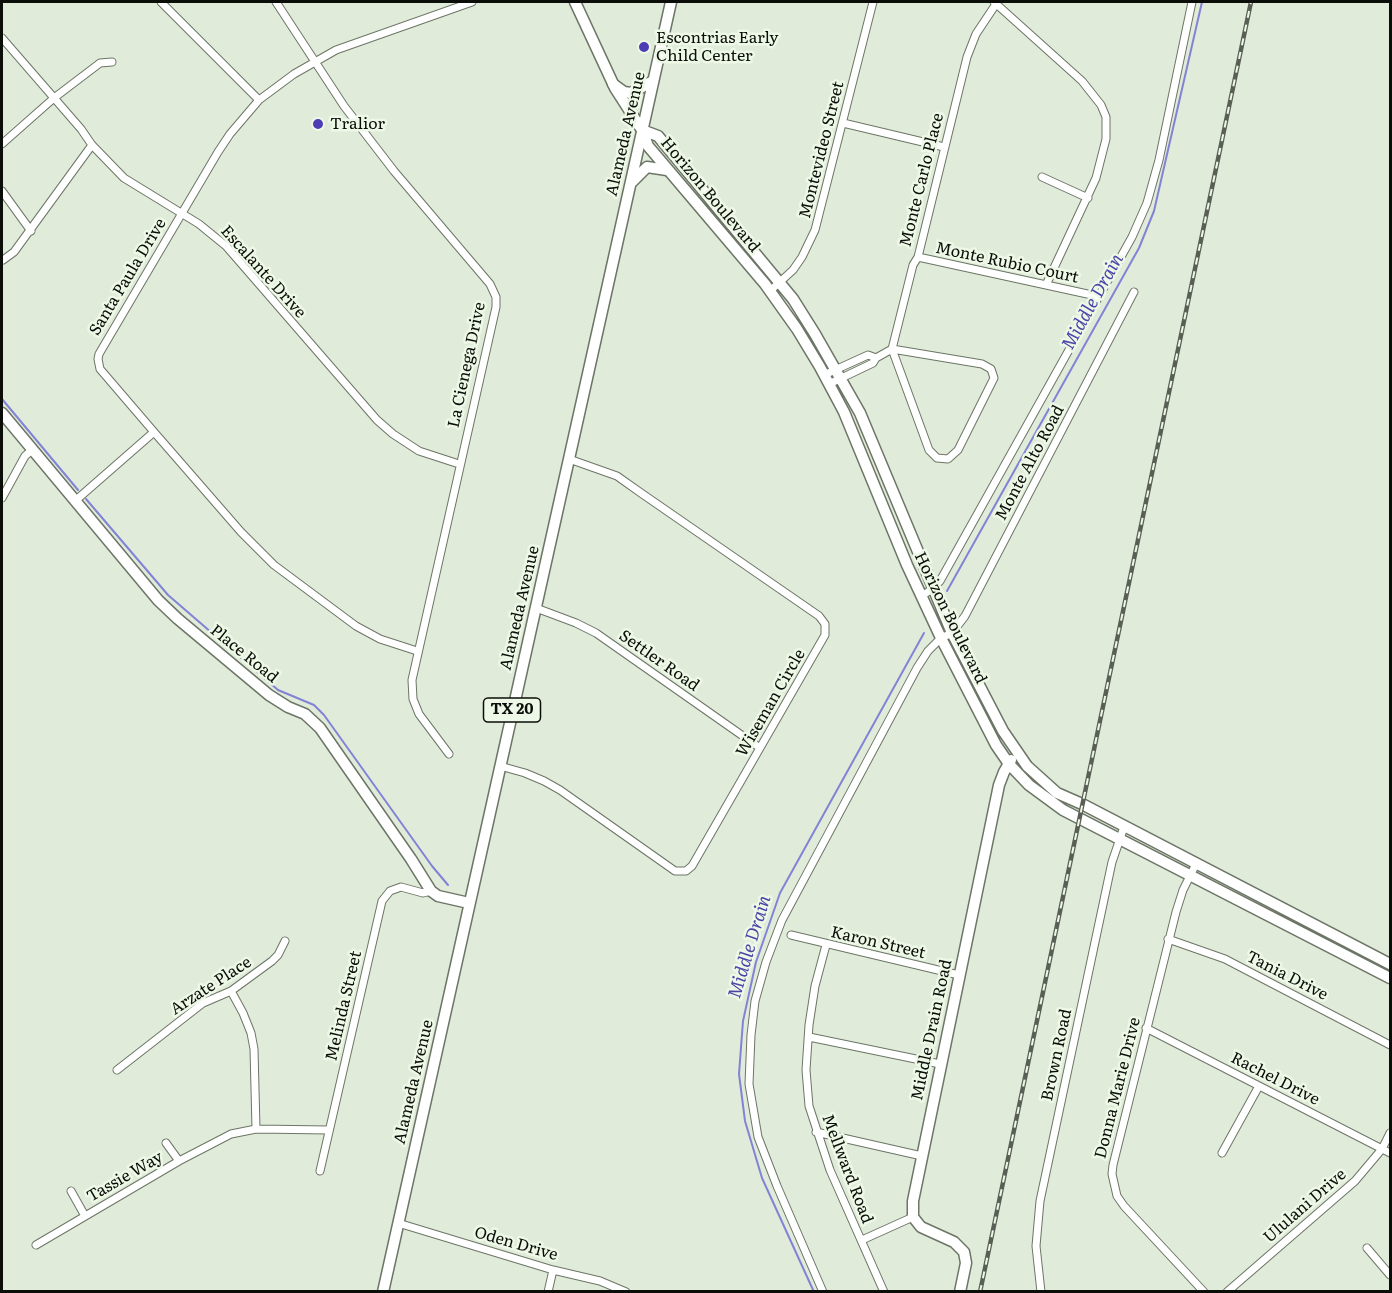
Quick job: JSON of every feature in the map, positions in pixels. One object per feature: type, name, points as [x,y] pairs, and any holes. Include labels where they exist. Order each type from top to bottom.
[{"type":"main road","points":[[575,2],[613,84],[642,129]]},
{"type":"main road","name":"Alameda Avenue","points":[[383,1292],[671,2]]},
{"type":"main road","points":[[613,84],[624,92],[632,93],[653,81]]},
{"type":"main road","name":"Horizon Boulevard","points":[[642,129],[648,146],[770,291],[797,329],[827,379],[844,412],[941,638],[996,745],[1009,764],[1047,800],[1390,978]]},
{"type":"main road","name":"Horizon Boulevard","points":[[642,129],[658,136],[793,299],[838,373],[860,413],[952,633],[1003,731],[1027,766],[1058,794],[1390,964]]},
{"type":"main road","points":[[630,184],[646,167],[667,170]]},
{"type":"main road","name":"Place Road","points":[[2,413],[152,593],[178,620],[269,695],[288,707],[306,714],[320,728],[431,891]]},
{"type":"main road","name":"Middle Drain Road","points":[[913,1217],[913,1201],[940,1064],[999,785],[1017,753]]},
{"type":"main road","points":[[431,891],[438,897],[469,903]]},
{"type":"main road","points":[[913,1217],[921,1227],[954,1242],[964,1252],[966,1263],[960,1292]]},
{"type":"street","points":[[161,2],[259,100]]},
{"type":"street","name":"La Cienega Drive","points":[[276,2],[344,106],[377,150],[493,289],[496,307],[412,680],[413,699],[419,714],[449,754]]},
{"type":"street","name":"Santa Paula Drive","points":[[417,651],[365,632],[292,579],[241,532],[100,369],[98,359],[224,143],[259,100],[314,61],[355,43],[472,2]]},
{"type":"street","name":"Montevideo Street","points":[[770,291],[780,284],[802,257],[816,230],[873,2]]},
{"type":"street","points":[[922,596],[940,581],[1132,237],[1147,203],[1159,160],[1192,2]]},
{"type":"street","points":[[994,3],[1082,81],[1101,105],[1106,117],[1106,139],[1096,178],[1046,285]]},
{"type":"street","name":"Monte Carlo Place","points":[[892,349],[913,265],[918,257],[971,43],[994,3]]},
{"type":"street","name":"Escalante Drive","points":[[2,38],[81,129],[92,145],[124,178],[182,213],[232,252],[346,384],[393,434],[419,451],[459,464]]},
{"type":"street","points":[[2,144],[54,98],[100,63],[112,63]]},
{"type":"street","points":[[843,123],[944,147]]},
{"type":"street","points":[[3,260],[14,252],[31,231],[92,145]]},
{"type":"street","points":[[1042,177],[1088,198]]},
{"type":"street","points":[[2,192],[31,231]]},
{"type":"street","name":"Monte Rubio Court","points":[[918,257],[1092,295]]},
{"type":"street","name":"Monte Alto Road","points":[[952,633],[971,605],[1134,292]]},
{"type":"street","points":[[827,379],[838,373],[873,363],[876,358],[892,349],[982,364],[991,369],[994,378],[958,450],[948,459],[937,458],[929,450],[892,349]]},
{"type":"street","points":[[75,501],[154,432]]},
{"type":"street","points":[[2,498],[25,456],[32,450]]},
{"type":"street","name":"Wiseman Circle","points":[[500,766],[525,773],[560,790],[675,871],[681,872],[692,866],[822,642],[826,630],[822,620],[617,476],[569,459]]},
{"type":"street","name":"Settler Road","points":[[536,608],[596,633],[760,748]]},
{"type":"street","points":[[823,1292],[758,1137],[749,1084],[755,1001],[766,962],[782,920],[917,668],[928,651],[941,638],[952,633]]},
{"type":"street","name":"Brown Road","points":[[1041,1292],[1036,1246],[1040,1202],[1112,862],[1124,827]]},
{"type":"street","name":"Donna Marie Drive","points":[[1196,864],[1183,890],[1168,939],[1113,1165],[1113,1184],[1124,1206],[1204,1292]]},
{"type":"street","name":"Melinda Street","points":[[320,1171],[382,901],[390,891],[401,887],[423,892],[431,891]]},
{"type":"street","name":"Karon Street","points":[[791,935],[959,975]]},
{"type":"street","name":"Tania Drive","points":[[1168,939],[1225,959],[1390,1045]]},
{"type":"street","name":"Arzate Place","points":[[117,1070],[203,1003],[231,991],[272,961],[285,941]]},
{"type":"street","name":"Mellward Road","points":[[826,945],[811,1007],[806,1070],[807,1088],[816,1132],[841,1197],[884,1292]]},
{"type":"street","points":[[231,991],[251,1033],[254,1049],[256,1129]]},
{"type":"street","name":"Rachel Drive","points":[[1146,1028],[1390,1153]]},
{"type":"street","points":[[809,1037],[940,1064]]},
{"type":"street","points":[[1222,1153],[1259,1086]]},
{"type":"street","name":"Tassie Way","points":[[36,1245],[219,1139],[256,1129],[329,1130]]},
{"type":"street","points":[[816,1132],[922,1156]]},
{"type":"street","name":"Ululani Drive","points":[[1227,1292],[1342,1194],[1368,1167],[1382,1149],[1390,1133]]},
{"type":"street","name":"Tassie Way","points":[[166,1143],[179,1161]]},
{"type":"street","name":"Tassie Way","points":[[71,1191],[85,1216]]},
{"type":"street","points":[[862,1240],[913,1217]]},
{"type":"street","name":"Oden Drive","points":[[398,1223],[553,1270],[600,1281],[626,1292]]},
{"type":"street","points":[[1367,1248],[1390,1275]]},
{"type":"street","points":[[548,1292],[553,1270]]},
{"type":"waterway","name":"Middle Drain","points":[[947,591],[1139,248],[1154,211],[1202,2]]},
{"type":"waterway","points":[[2,399],[78,490]]},
{"type":"waterway","points":[[86,499],[168,595],[278,690],[314,705],[324,715],[448,885]]},
{"type":"waterway","name":"Middle Drain","points":[[814,1292],[762,1178],[745,1121],[739,1074],[743,1021],[756,962],[780,893],[924,633]]},
{"type":"railway","points":[[980,1292],[1251,2]]},
{"type":"place","name":"Escontrias Early Child Center","points":[[644,47]]},
{"type":"place","name":"Tralior","points":[[318,124]]}]
